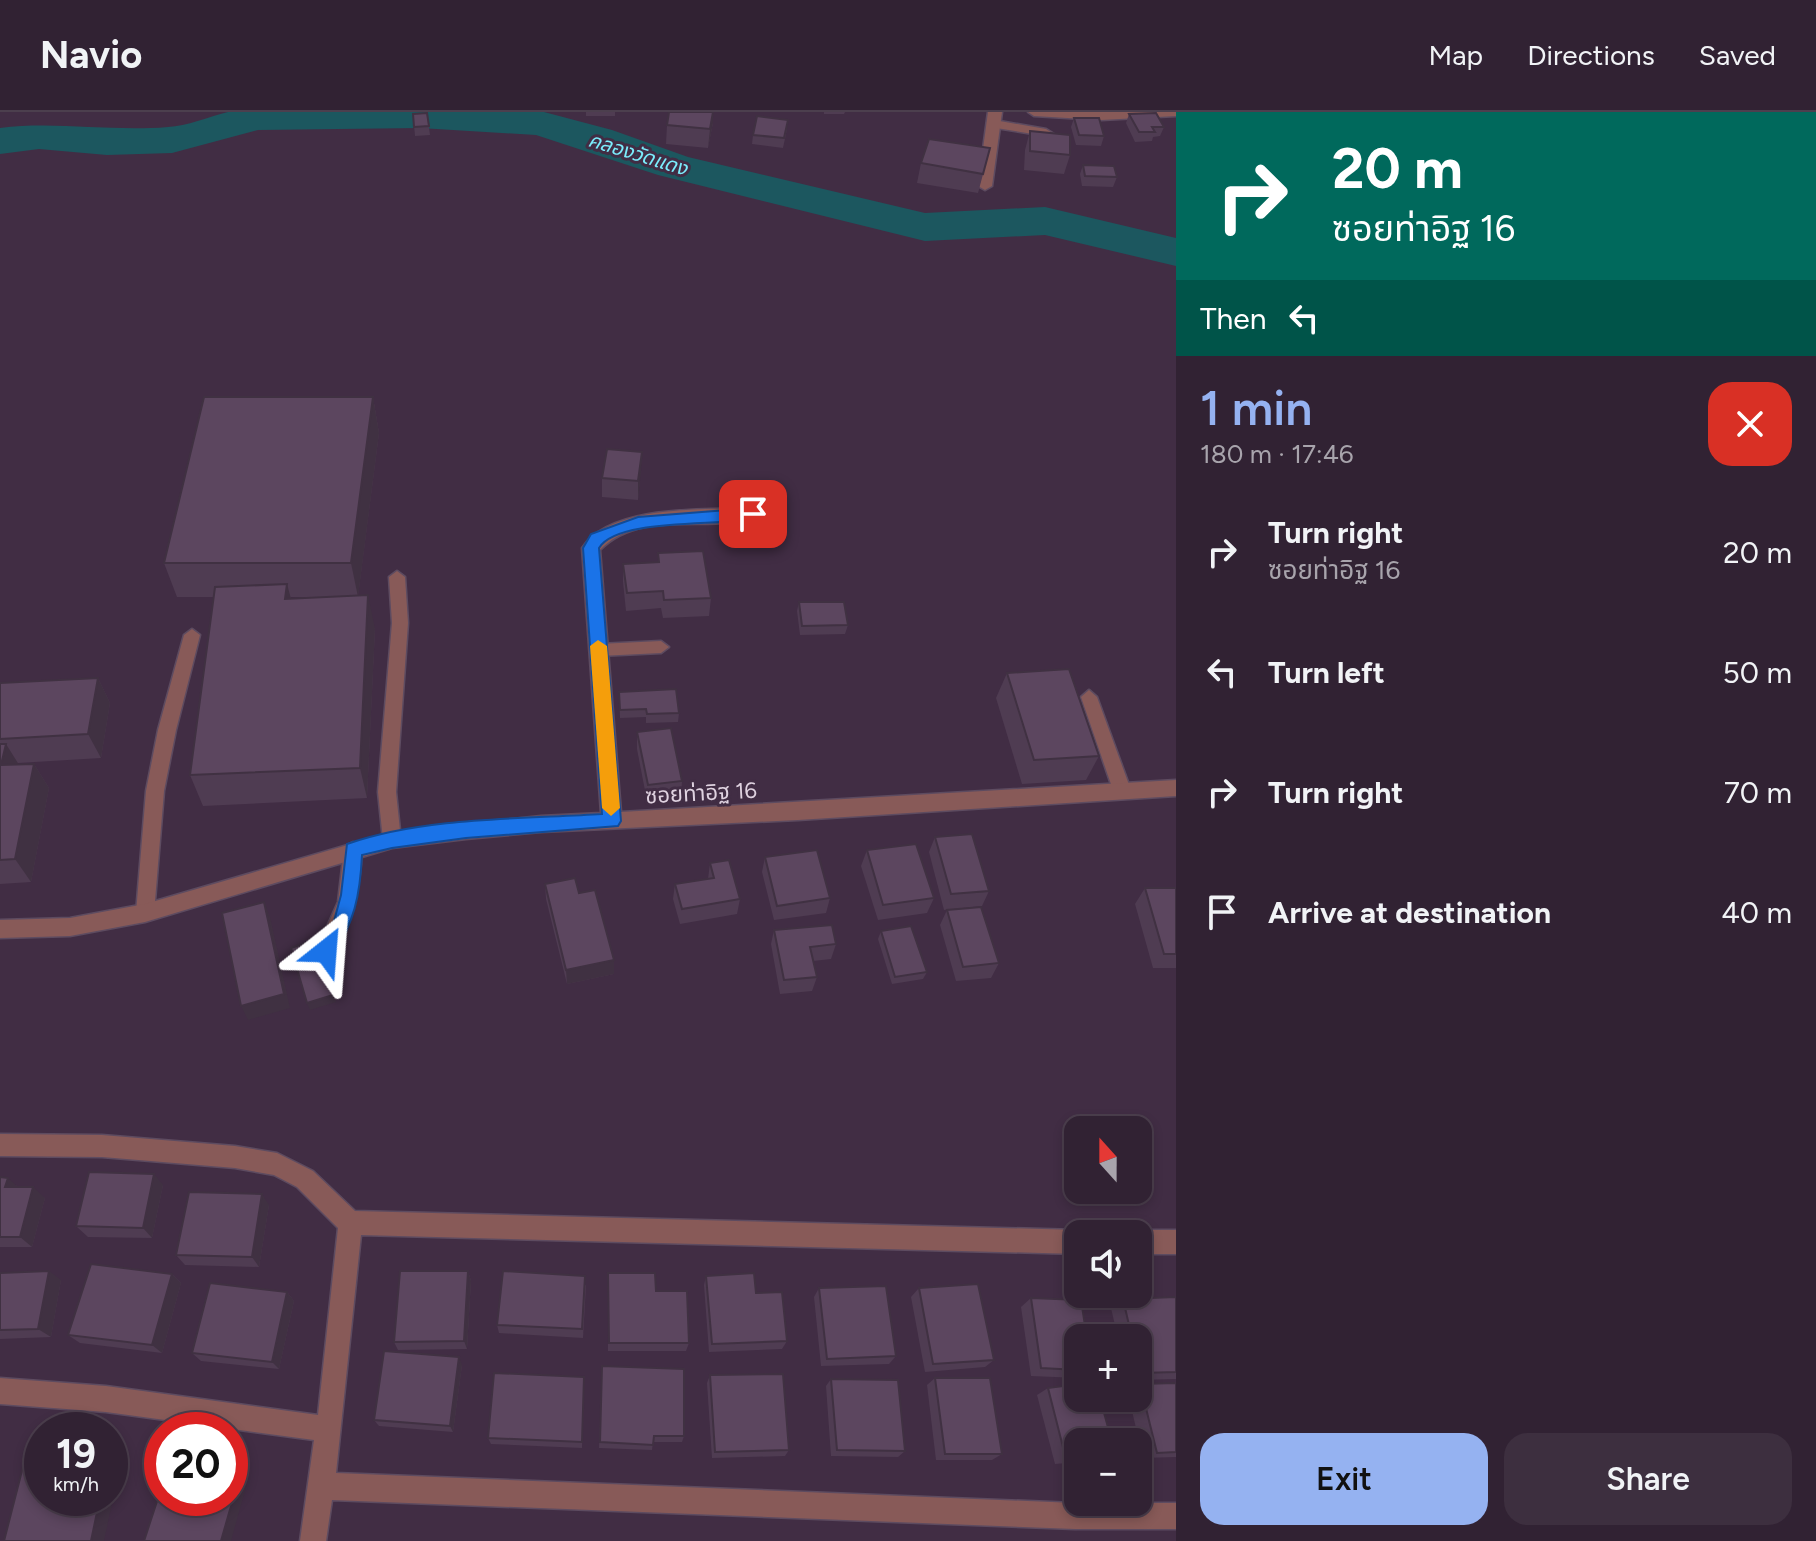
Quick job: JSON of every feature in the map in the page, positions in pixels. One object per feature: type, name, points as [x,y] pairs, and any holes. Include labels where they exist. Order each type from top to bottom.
[{"type":"street","points":[[985,186],[994,118]]},
{"type":"street","points":[[612,821],[591,548],[597,538],[638,522],[753,514]]},
{"type":"street","name":"ซอยท่าอิฐ 16","points":[[0,929],[70,927],[145,913],[392,840],[541,824],[1176,788]]},
{"type":"street","points":[[0,1145],[102,1146],[235,1157],[277,1164],[305,1179],[350,1223],[1064,1242]]},
{"type":"street","points":[[313,1541],[329,1429],[350,1223]]},
{"type":"street","points":[[1152,1242],[1176,1242]]},
{"type":"street","points":[[0,1391],[106,1399],[329,1429]]},
{"type":"street","points":[[321,1486],[1075,1516],[1176,1516]]},
{"type":"lane","points":[[1034,112],[1101,116],[1176,112]]},
{"type":"lane","points":[[994,118],[1042,132],[1059,141]]},
{"type":"lane","points":[[392,840],[387,792],[399,638],[397,577]]},
{"type":"lane","points":[[145,913],[155,791],[167,730],[192,635]]},
{"type":"lane","points":[[599,650],[661,647]]},
{"type":"lane","points":[[1089,697],[1123,793]]},
{"type":"lane","points":[[326,951],[343,923],[351,895],[353,850]]},
{"type":"building","points":[[669,112],[713,112],[710,129],[667,125]]},
{"type":"building","points":[[427,113],[429,126],[414,127],[413,114]]},
{"type":"building","points":[[1156,113],[1164,127],[1152,127],[1155,132],[1139,132],[1129,114]]},
{"type":"building","points":[[757,116],[788,120],[784,138],[753,135]]},
{"type":"building","points":[[1074,118],[1099,118],[1104,136],[1079,135]]},
{"type":"building","points":[[1030,131],[1070,135],[1070,155],[1030,151]]},
{"type":"building","points":[[929,139],[990,148],[983,174],[921,163]]},
{"type":"building","points":[[1083,165],[1114,166],[1117,177],[1085,176]]},
{"type":"building","points":[[204,397],[373,397],[351,563],[164,563]]},
{"type":"building","points":[[607,449],[642,452],[638,481],[602,478]]},
{"type":"building","points":[[703,551],[711,598],[664,600],[663,591],[627,593],[623,564],[659,562],[658,553]]},
{"type":"building","points":[[287,584],[285,599],[368,595],[360,768],[190,775],[215,587]]},
{"type":"building","points":[[799,602],[844,602],[848,625],[802,626]]},
{"type":"building","points":[[1069,669],[1099,756],[1034,760],[1007,673]]},
{"type":"building","points":[[98,678],[88,734],[0,739],[0,683]]},
{"type":"building","points":[[676,689],[679,713],[647,714],[646,709],[620,710],[619,692]]},
{"type":"building","points":[[671,728],[682,781],[648,785],[637,732]]},
{"type":"building","points":[[0,744],[6,744],[1,765],[34,764],[15,859],[0,860]]},
{"type":"building","points":[[972,834],[989,891],[951,894],[935,837]]},
{"type":"building","points":[[916,844],[934,898],[883,905],[867,850]]},
{"type":"building","points":[[817,850],[830,898],[777,906],[765,857]]},
{"type":"building","points":[[729,860],[740,899],[682,909],[675,884],[714,878],[710,863]]},
{"type":"building","points":[[575,878],[579,893],[595,890],[614,960],[566,970],[545,884]]},
{"type":"building","points":[[1145,888],[1176,888],[1176,954],[1164,954]]},
{"type":"building","points":[[264,902],[284,994],[241,1006],[222,913]]},
{"type":"building","points":[[981,907],[999,963],[963,967],[947,910]]},
{"type":"building","points":[[832,925],[836,944],[810,947],[817,977],[784,980],[774,930]]},
{"type":"building","points":[[911,926],[927,972],[895,977],[881,931]]},
{"type":"building","points":[[316,939],[333,995],[307,1003],[291,948]]},
{"type":"building","points":[[89,1172],[154,1174],[143,1228],[76,1226]]},
{"type":"building","points":[[0,1177],[8,1178],[5,1187],[33,1187],[20,1237],[0,1237]]},
{"type":"building","points":[[189,1192],[262,1194],[252,1257],[176,1255]]},
{"type":"building","points":[[91,1264],[172,1274],[152,1345],[68,1335]]},
{"type":"building","points":[[49,1271],[38,1329],[0,1330],[0,1273]]},
{"type":"building","points":[[400,1271],[468,1271],[464,1341],[394,1342]]},
{"type":"building","points":[[503,1271],[585,1276],[582,1329],[497,1325]]},
{"type":"building","points":[[608,1273],[655,1273],[656,1291],[687,1291],[689,1343],[609,1343]]},
{"type":"building","points":[[754,1273],[756,1293],[782,1292],[787,1341],[712,1344],[706,1276]]},
{"type":"building","points":[[210,1283],[287,1292],[272,1362],[192,1353]]},
{"type":"building","points":[[978,1284],[994,1360],[933,1364],[919,1288]]},
{"type":"building","points":[[886,1286],[896,1356],[827,1359],[819,1288]]},
{"type":"building","points":[[1176,1297],[1176,1372],[1152,1373],[1152,1324],[1129,1324],[1125,1308],[1152,1308],[1152,1298]]},
{"type":"building","points":[[1031,1298],[1064,1299],[1064,1308],[1082,1308],[1085,1324],[1064,1324],[1064,1369],[1041,1368]]},
{"type":"building","points":[[384,1351],[459,1357],[450,1426],[374,1420]]},
{"type":"building","points":[[602,1366],[684,1369],[684,1436],[654,1436],[653,1445],[600,1442]]},
{"type":"building","points":[[494,1373],[584,1377],[582,1442],[488,1438]]},
{"type":"building","points":[[783,1374],[789,1450],[715,1452],[710,1375]]},
{"type":"building","points":[[935,1378],[990,1378],[1002,1454],[945,1454]]},
{"type":"building","points":[[831,1379],[898,1380],[905,1451],[837,1450]]},
{"type":"building","points":[[1176,1383],[1176,1452],[1157,1453],[1147,1412],[1152,1412],[1152,1384]]},
{"type":"building","points":[[1064,1386],[1064,1412],[1104,1412],[1108,1428],[1064,1428],[1064,1451],[1048,1388]]},
{"type":"building","points":[[24,1463],[24,1516],[96,1516],[91,1541],[4,1541]]},
{"type":"building","points":[[152,1516],[228,1516],[221,1541],[144,1541]]},
{"type":"waterway","name":"คลองวัดแดง","points":[[0,141],[39,136],[107,142],[172,140],[257,117],[420,115],[538,123],[597,139],[673,166],[925,227],[1045,221],[1176,252]]},
{"type":"slow traffic","points":[[598,646],[611,808]]},
{"type":"route","points":[[326,951],[343,923],[351,895],[353,850],[392,840],[466,831],[612,821],[591,548],[597,538],[613,529],[638,522],[753,514]]}]
